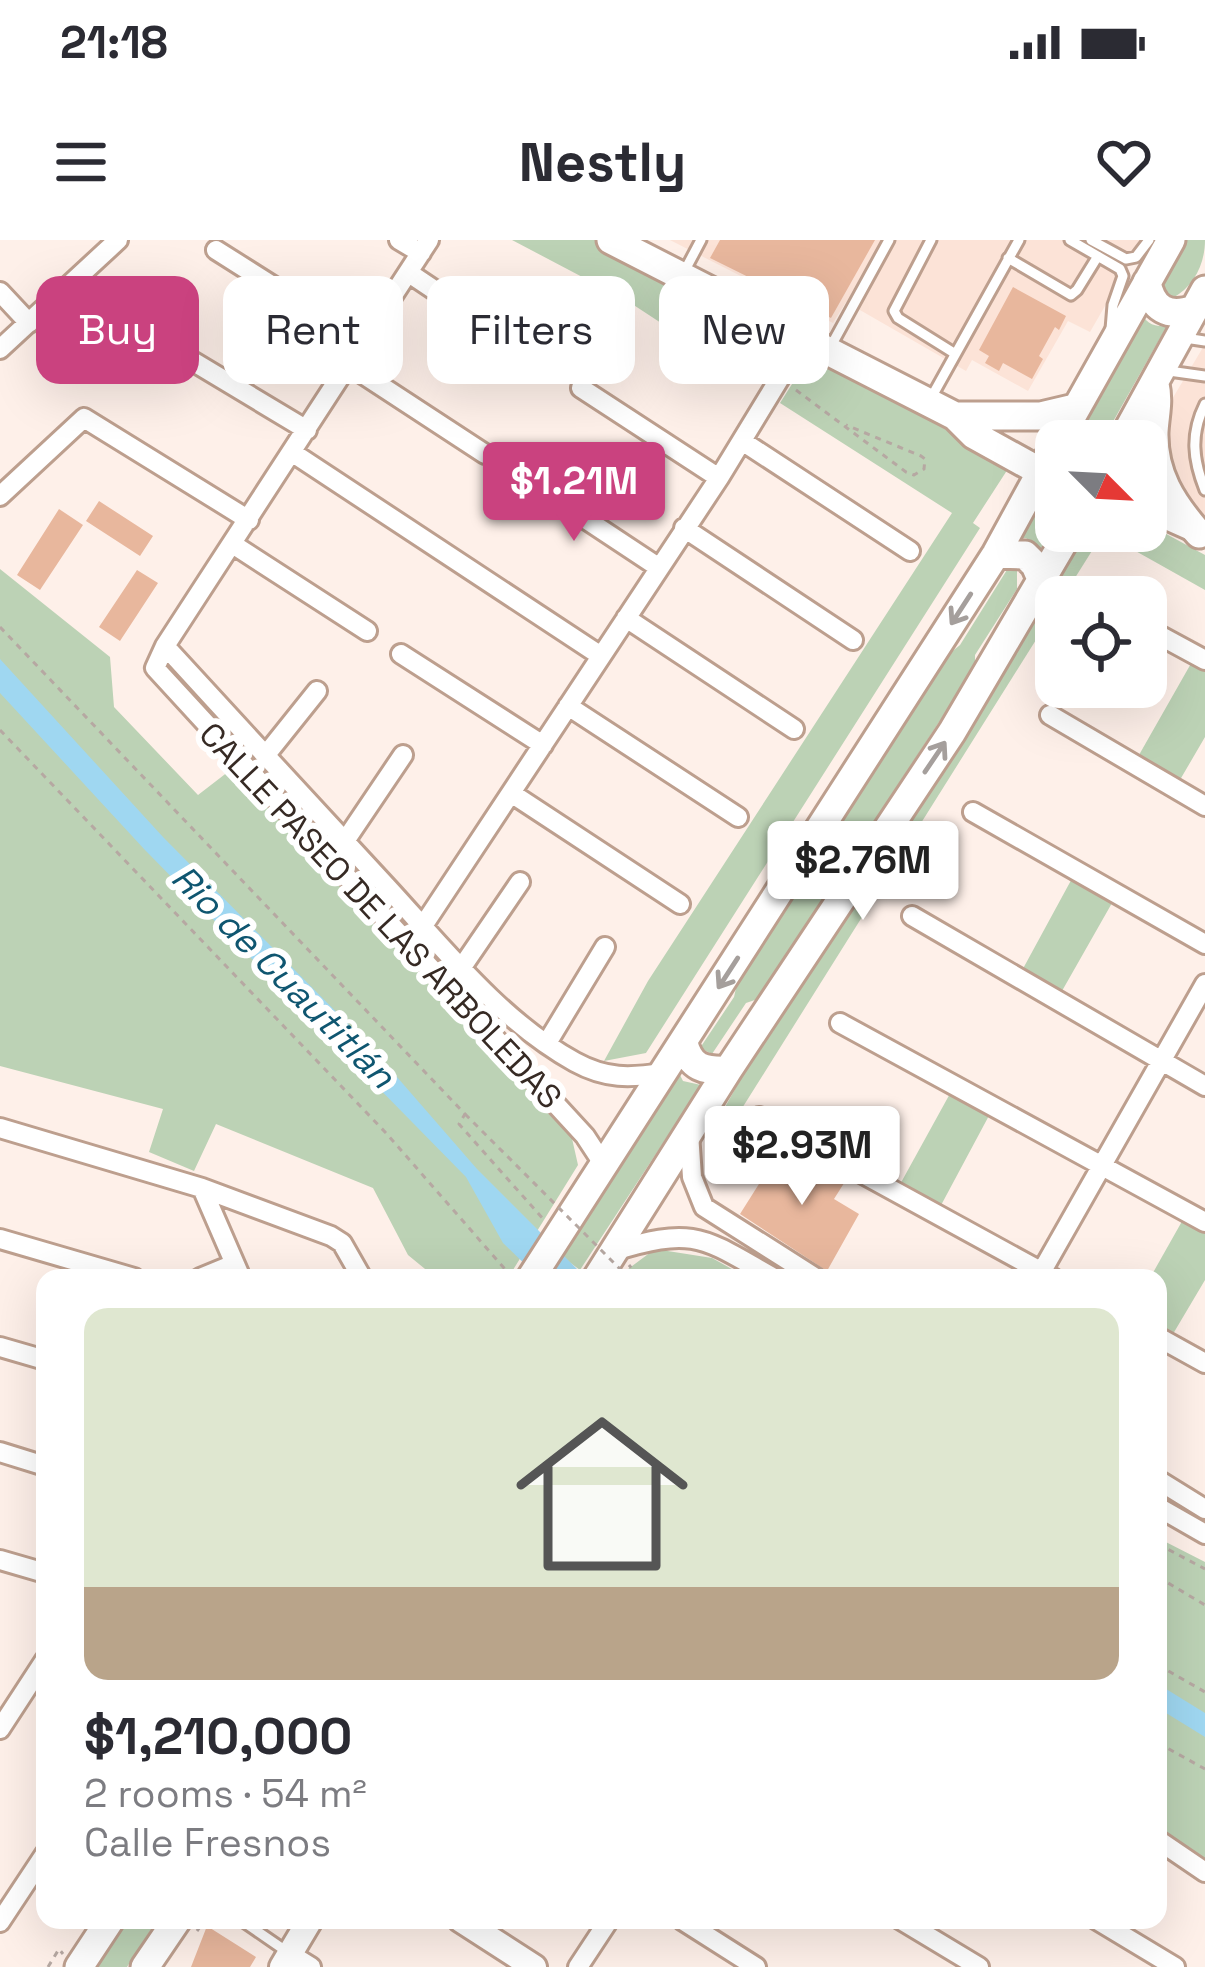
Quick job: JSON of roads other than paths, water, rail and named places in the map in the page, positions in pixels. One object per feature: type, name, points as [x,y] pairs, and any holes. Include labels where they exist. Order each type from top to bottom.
[{"type":"main road","points":[[1069,420],[1171,240]]},
{"type":"main road","points":[[622,243],[682,276]]},
{"type":"main road","points":[[1148,282],[1150,299],[1162,311],[1178,315],[1199,300]]},
{"type":"main road","points":[[1134,420],[1158,377],[1192,339],[1199,300]]},
{"type":"main road","points":[[829,353],[955,416],[974,435],[1035,469]]},
{"type":"main road","points":[[1158,377],[1155,457],[1174,506],[1202,536]]},
{"type":"main road","points":[[955,416],[1041,416],[1075,408]]},
{"type":"main road","points":[[537,1269],[996,554],[1035,483]]},
{"type":"main road","points":[[996,554],[1025,555],[1040,576]]},
{"type":"main road","points":[[602,1269],[952,732],[1035,593]]},
{"type":"main road","points":[[684,1043],[696,1066],[728,1070]]},
{"type":"main road","points":[[79,1967],[104,1929]]},
{"type":"main road","points":[[146,1967],[171,1929]]},
{"type":"street","points":[[0,349],[118,240]]},
{"type":"street","points":[[399,240],[425,247],[403,282]]},
{"type":"street","points":[[216,250],[257,276]]},
{"type":"street","points":[[409,273],[427,285]]},
{"type":"street","points":[[0,292],[28,323]]},
{"type":"street","points":[[199,365],[307,430]]},
{"type":"street","points":[[165,646],[337,384]]},
{"type":"street","points":[[379,384],[485,454]]},
{"type":"street","points":[[411,944],[777,384]]},
{"type":"street","points":[[581,388],[719,478]]},
{"type":"street","points":[[0,496],[84,418],[249,520]]},
{"type":"street","points":[[742,441],[910,551]]},
{"type":"street","points":[[292,453],[601,656]]},
{"type":"street","points":[[519,475],[658,568]]},
{"type":"street","points":[[1167,521],[1202,536]]},
{"type":"street","points":[[684,528],[853,640]]},
{"type":"street","points":[[233,544],[367,632]]},
{"type":"street","points":[[626,618],[794,728]]},
{"type":"street","points":[[1167,639],[1205,660]]},
{"type":"street","name":"CALLE PASEO DE LAS ARBOLEDAS","points":[[604,1165],[585,1136],[155,668],[165,646],[462,967],[547,1042],[575,1062],[606,1075],[663,1073]]},
{"type":"street","points":[[401,654],[543,745]]},
{"type":"street","points":[[266,756],[317,692]]},
{"type":"street","points":[[568,706],[738,817]]},
{"type":"street","points":[[1050,715],[1205,806]]},
{"type":"street","points":[[345,842],[404,755]]},
{"type":"street","points":[[511,794],[680,904]]},
{"type":"street","points":[[973,812],[1205,944]]},
{"type":"street","points":[[462,967],[520,882]]},
{"type":"street","points":[[911,916],[1205,1086]]},
{"type":"street","points":[[547,1042],[605,947]]},
{"type":"street","points":[[1048,1269],[1205,984]]},
{"type":"street","points":[[840,1023],[1205,1222]]},
{"type":"street","points":[[760,1117],[1031,1269]]},
{"type":"street","points":[[0,1127],[202,1188],[342,1243],[357,1269]]},
{"type":"street","points":[[689,1133],[692,1177],[704,1207],[802,1269]]},
{"type":"street","points":[[202,1188],[236,1269]]},
{"type":"street","points":[[614,1251],[660,1237],[696,1238],[758,1269]]},
{"type":"street","points":[[0,1238],[104,1269]]},
{"type":"street","points":[[1167,1342],[1205,1363]]},
{"type":"street","points":[[0,1347],[36,1357]]},
{"type":"street","points":[[0,1452],[36,1463]]},
{"type":"street","points":[[1167,1486],[1205,1509]]},
{"type":"street","points":[[1167,1512],[1205,1534]]},
{"type":"street","points":[[0,1560],[36,1571]]},
{"type":"street","points":[[0,1730],[36,1674]]},
{"type":"street","points":[[1167,1846],[1205,1872]]},
{"type":"street","points":[[0,1922],[36,1868]]},
{"type":"street","points":[[294,1963],[307,1929]]},
{"type":"street","points":[[475,1929],[534,1967]]},
{"type":"street","points":[[578,1967],[603,1929]]},
{"type":"street","points":[[696,1929],[756,1967]]},
{"type":"street","points":[[915,1929],[972,1965]]},
{"type":"street","points":[[1112,1929],[1175,1967]]},
{"type":"lane","points":[[682,276],[701,240]]},
{"type":"lane","points":[[829,326],[889,240]]},
{"type":"lane","points":[[931,240],[894,310],[898,318],[954,352]]},
{"type":"lane","points":[[928,403],[1018,240]]},
{"type":"lane","points":[[1070,240],[1120,268],[1123,276],[1109,323],[1113,339]]},
{"type":"lane","points":[[1091,240],[1113,245],[1126,259],[1136,256],[1149,240]]},
{"type":"lane","points":[[1008,258],[1070,295],[1098,256]]},
{"type":"lane","points":[[1158,377],[1205,376]]},
{"type":"lane","points":[[1205,404],[1200,429],[1205,490]]},
{"type":"lane","points":[[252,1929],[294,1963]]},
{"type":"water","name":"Rio de Cuautitlán","points":[[0,659],[163,837],[370,1046],[477,1169],[577,1269],[530,1269],[503,1243],[466,1177],[145,850],[0,693]]},
{"type":"water","points":[[1167,1690],[1205,1713],[1205,1737],[1167,1714]]}]
